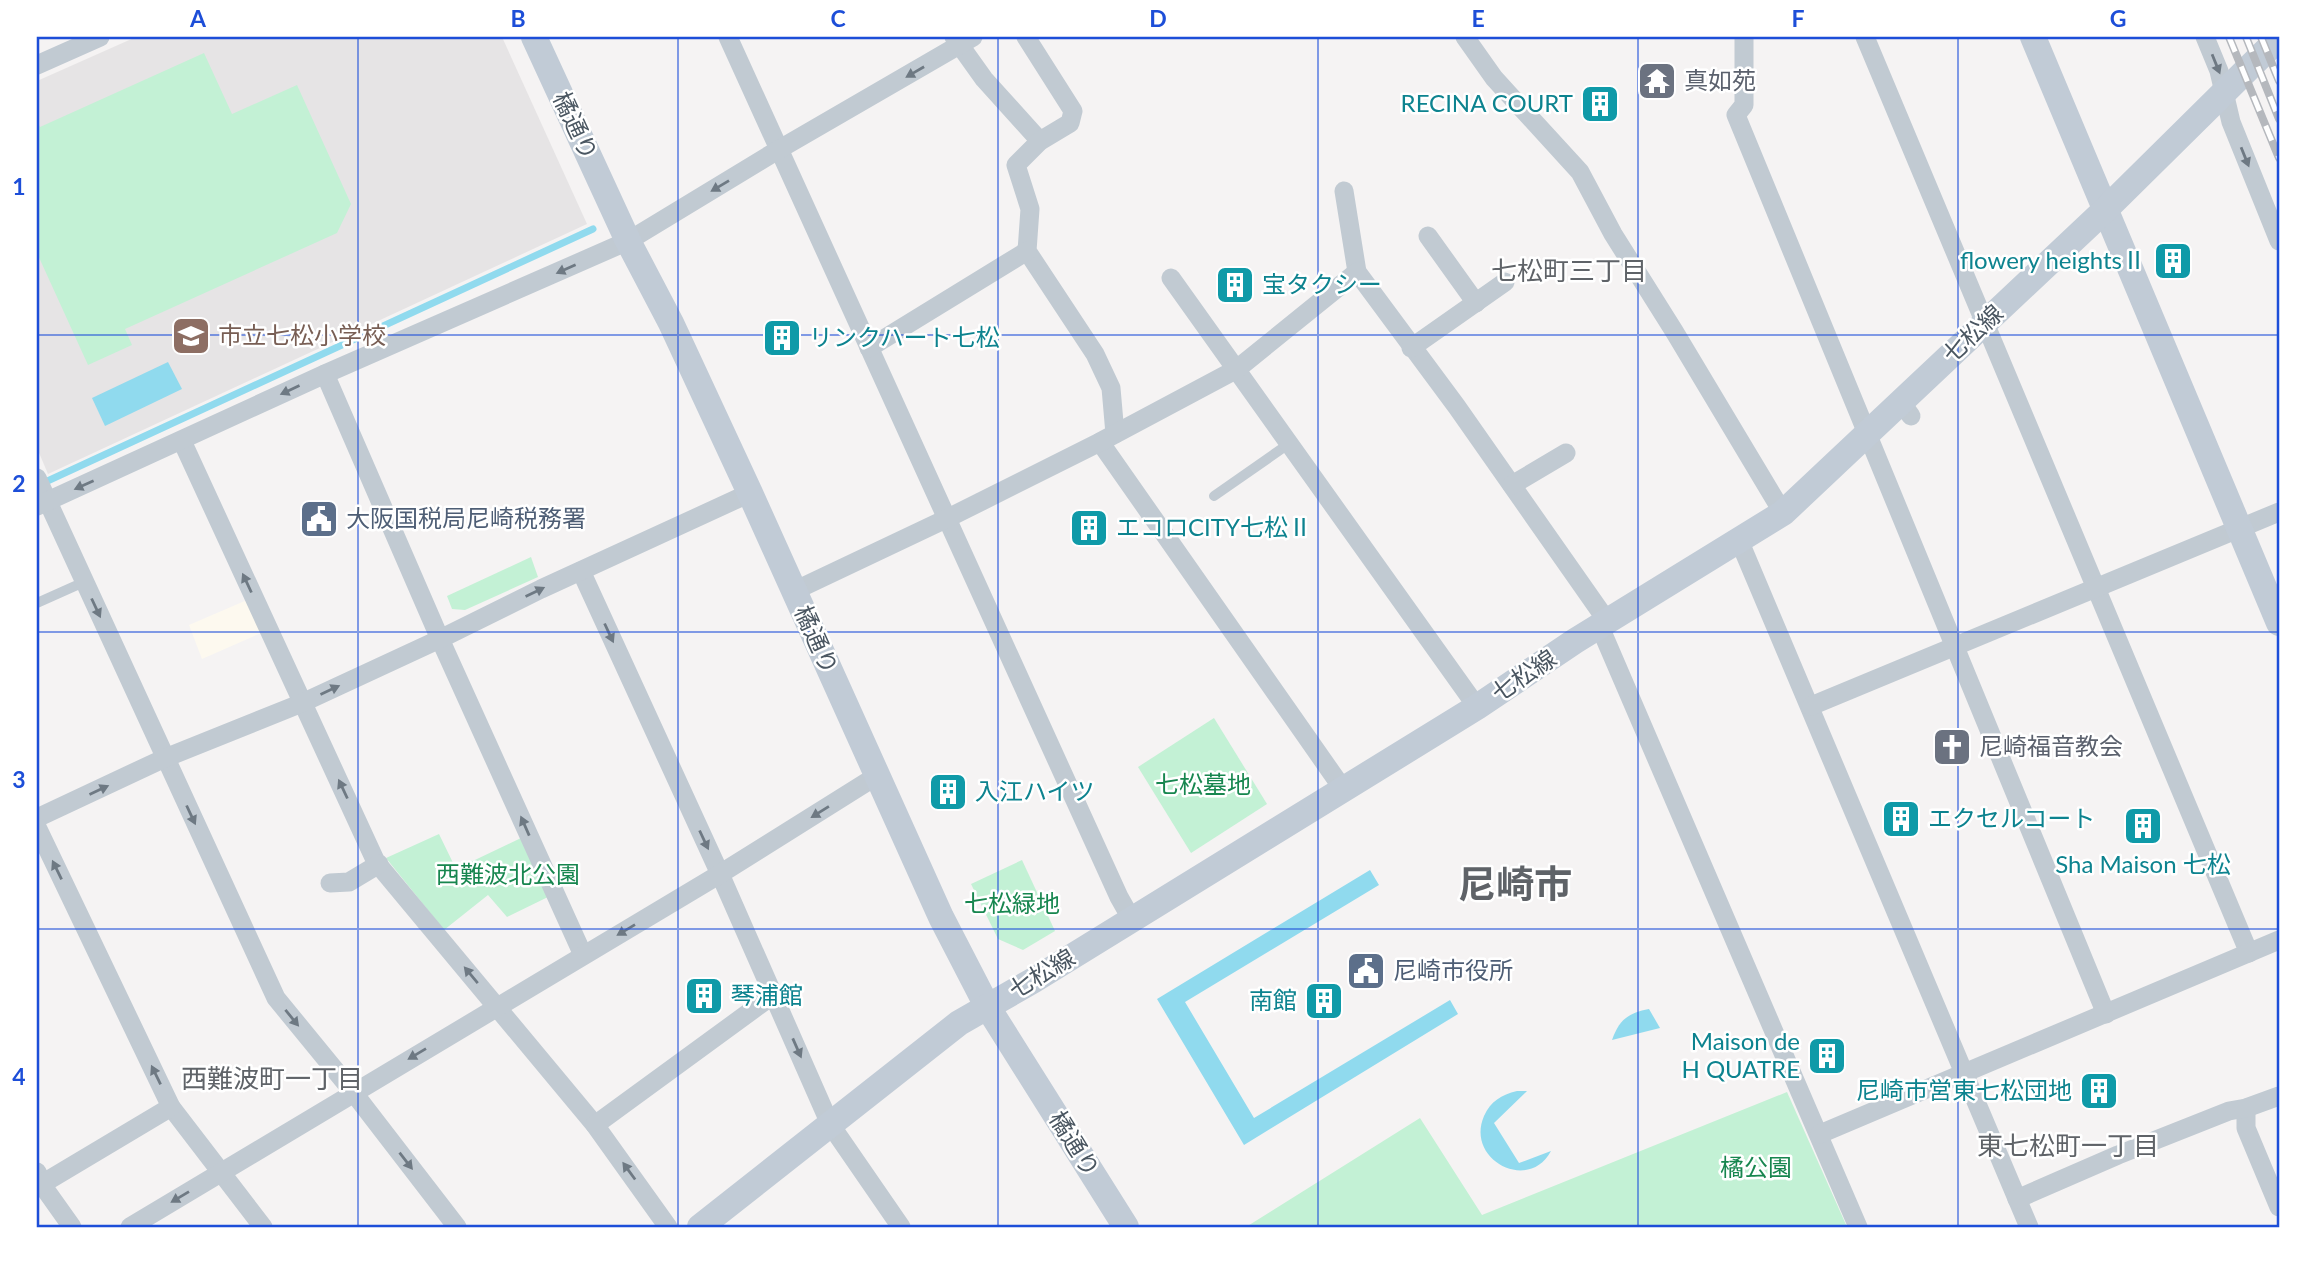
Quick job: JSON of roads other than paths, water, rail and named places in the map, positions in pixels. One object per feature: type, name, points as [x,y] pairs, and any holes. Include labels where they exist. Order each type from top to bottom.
[{"type":"street","points":[[37,65],[100,37]]},
{"type":"street","name":"橘通り","points":[[534,37],[628,241],[671,323],[750,493],[941,918],[988,1006],[1126,1227]]},
{"type":"street","points":[[728,37],[1119,897],[1132,920]]},
{"type":"street","points":[[1026,37],[1073,111],[1070,123],[1040,141],[1016,165],[1030,209],[1027,251],[1095,354],[1111,388],[1107,438],[1343,789]]},
{"type":"street","points":[[1465,37],[1494,78],[1580,172],[1613,234],[1783,513]]},
{"type":"street","points":[[1744,37],[1744,105],[1735,115],[2106,1014]]},
{"type":"street","points":[[1865,37],[2249,953]]},
{"type":"street","points":[[2033,37],[2279,624]]},
{"type":"street","points":[[2205,37],[2219,71],[2231,122],[2279,241]]},
{"type":"street","name":"七松線","points":[[700,1227],[959,1023],[1132,920],[1477,707],[1783,513],[1867,434],[1906,410],[1984,323],[2106,209],[2279,38]]},
{"type":"street","points":[[42,504],[325,374],[628,241],[962,40],[984,79],[1040,141]]},
{"type":"street","points":[[1344,191],[1357,272],[1512,485],[1604,624],[1858,1227]]},
{"type":"street","points":[[1428,236],[1476,303]]},
{"type":"street","points":[[869,348],[1027,251]]},
{"type":"street","points":[[794,591],[948,518],[1237,369],[1357,272]]},
{"type":"street","points":[[1171,278],[1477,707]]},
{"type":"street","points":[[1411,348],[1505,282]]},
{"type":"street","points":[[325,374],[440,639],[583,955]]},
{"type":"street","points":[[182,441],[379,864],[595,1125],[668,1227]]},
{"type":"street","points":[[1512,485],[1566,453]]},
{"type":"street","points":[[37,478],[42,504],[84,582],[276,998],[457,1227]]},
{"type":"street","points":[[37,818],[165,758],[302,702],[750,493]]},
{"type":"street","points":[[1811,706],[2279,512]]},
{"type":"street","points":[[1739,540],[2029,1227]]},
{"type":"street","points":[[581,571],[720,874],[830,1124],[901,1227]]},
{"type":"street","points":[[130,1227],[220,1172],[358,1100],[497,1006],[720,874],[878,775]]},
{"type":"street","points":[[37,827],[172,1107],[263,1227]]},
{"type":"street","points":[[330,883],[349,882],[379,864]]},
{"type":"street","points":[[1820,1134],[2279,940]]},
{"type":"street","points":[[595,1125],[773,995]]},
{"type":"street","points":[[2017,1199],[2229,1111],[2279,1096]]},
{"type":"street","points":[[72,1227],[40,1178],[172,1107]]},
{"type":"street","points":[[2246,1108],[2246,1128],[2279,1207]]},
{"type":"lane","points":[[1214,496],[1290,443]]},
{"type":"lane","points":[[37,603],[84,582]]},
{"type":"water","points":[[168,362],[182,389],[105,426],[92,398]]},
{"type":"water","points":[[1370,870],[1379,885],[1185,1002],[1254,1118],[1450,1000],[1458,1014],[1244,1145],[1157,999]]},
{"type":"water","points":[[1649,1009],[1660,1028],[1612,1040],[1625,1018]]},
{"type":"water","points":[[1517,1091],[1527,1091],[1494,1123],[1519,1163],[1551,1151],[1541,1163],[1529,1169],[1515,1170],[1502,1166],[1491,1157],[1483,1146],[1481,1132],[1484,1116],[1490,1106],[1501,1097]]},
{"type":"waterway","points":[[41,484],[593,229]]},
{"type":"railway","points":[[2229,37],[2279,158]]},
{"type":"railway","points":[[2246,37],[2279,119]]},
{"type":"railway","points":[[2261,37],[2279,81]]},
{"type":"place","name":"真如苑","points":[[1657,81]]},
{"type":"place","name":"RECINA COURT","points":[[1600,104]]},
{"type":"place","name":"flowery heightsⅡ","points":[[2173,261]]},
{"type":"place","name":"宝タクシー","points":[[1235,285]]},
{"type":"place","name":"市立七松小学校","points":[[191,336]]},
{"type":"place","name":"リンクハート七松","points":[[782,338]]},
{"type":"place","name":"大阪国税局尼崎税務署","points":[[319,519]]},
{"type":"place","name":"エコロCITY七松Ⅱ","points":[[1089,528]]},
{"type":"place","name":"尼崎福音教会","points":[[1952,747]]},
{"type":"place","name":"入江ハイツ","points":[[948,792]]},
{"type":"place","name":"エクセルコート","points":[[1901,819]]},
{"type":"place","name":"Sha Maison 七松","points":[[2143,826]]},
{"type":"place","name":"尼崎市役所","points":[[1366,971]]},
{"type":"place","name":"琴浦館","points":[[704,996]]},
{"type":"place","name":"南館","points":[[1324,1001]]},
{"type":"place","name":"Maison de H QUATRE","points":[[1827,1056]]},
{"type":"place","name":"尼崎市営東七松団地","points":[[2099,1091]]},
{"type":"district","name":"七松町三丁目","points":[[1569,271]]},
{"type":"district","name":"尼崎市","points":[[1515,885]]},
{"type":"district","name":"西難波町一丁目","points":[[272,1079]]},
{"type":"district","name":"東七松町一丁目","points":[[2068,1146]]},
{"type":"park label","name":"七松墓地","points":[[1203,785]]},
{"type":"park label","name":"西難波北公園","points":[[508,875]]},
{"type":"park label","name":"七松緑地","points":[[1012,904]]},
{"type":"park label","name":"橘公園","points":[[1756,1168]]}]
